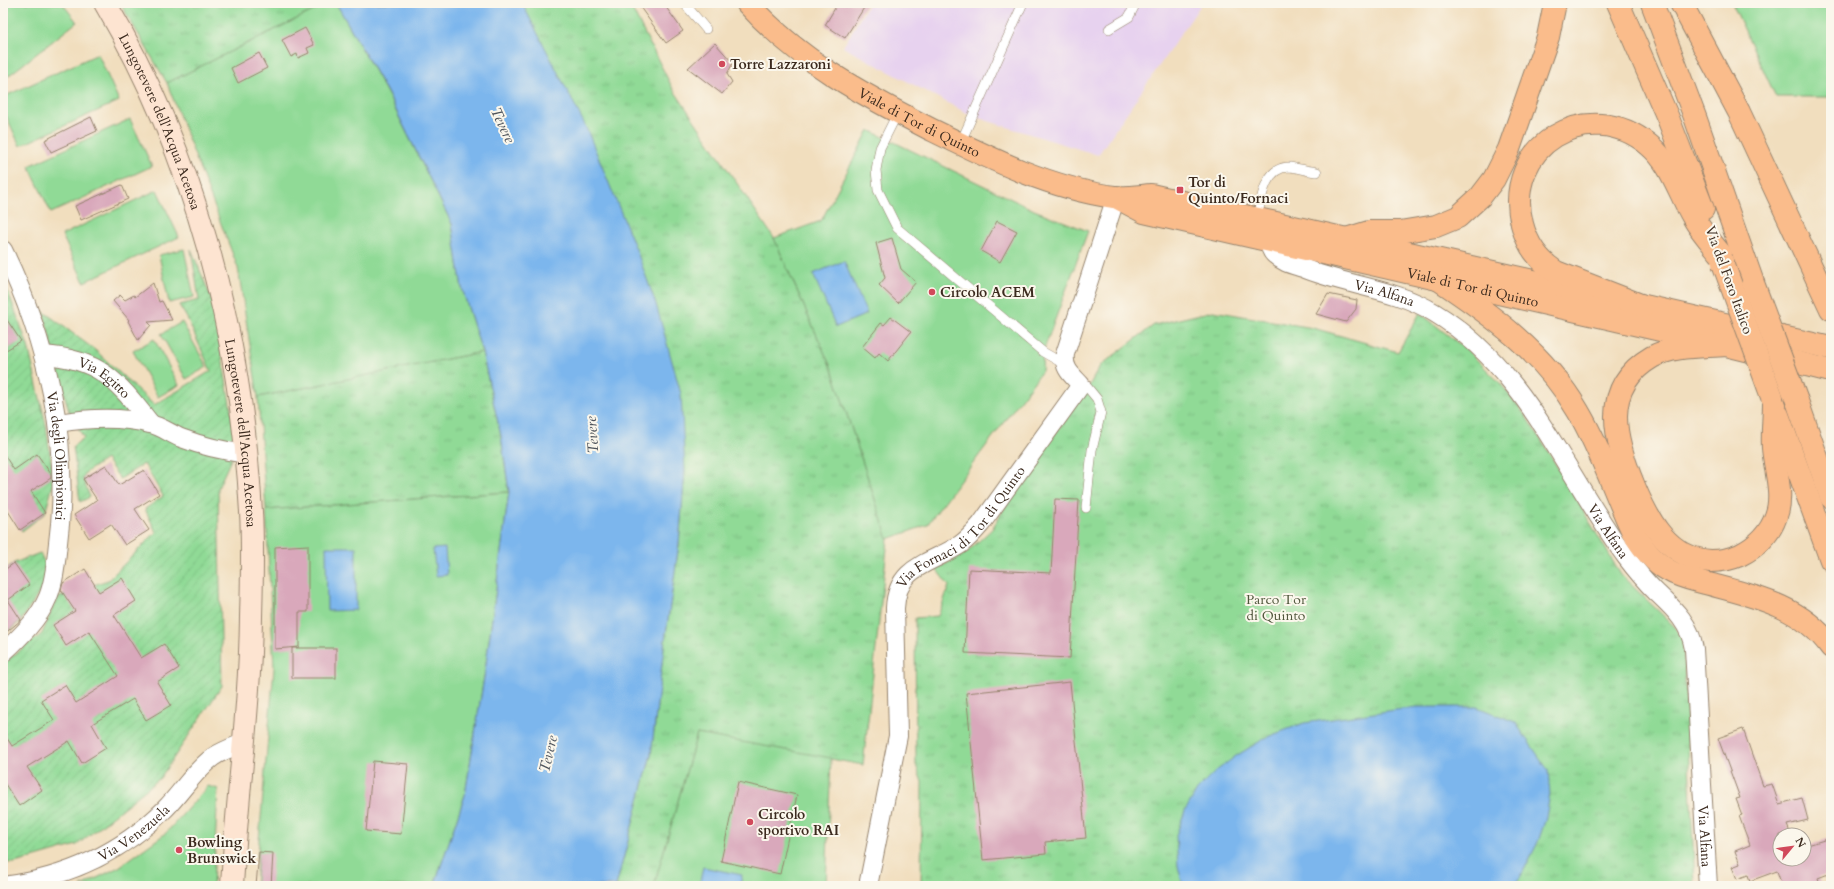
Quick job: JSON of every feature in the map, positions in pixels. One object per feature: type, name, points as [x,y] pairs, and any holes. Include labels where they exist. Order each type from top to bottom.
[{"type":"main road","name":"Lungotevere dell'Acqua Acetosa","points":[[105,3],[128,46],[164,122],[193,197],[218,284],[233,363],[247,454],[251,514],[252,616],[232,886]]},
{"type":"main road","name":"Viale di Tor di Quinto","points":[[747,3],[765,24],[826,72],[960,144],[1028,174],[1064,186],[1116,197],[1151,195],[1831,348]]},
{"type":"main road","points":[[1346,240],[1369,232],[1400,232],[1436,226],[1458,217],[1481,196],[1494,179],[1512,143],[1548,36],[1555,3]]},
{"type":"main road","name":"Via del Foro Italico","points":[[1618,3],[1668,118],[1721,258],[1831,560]]},
{"type":"main road","name":"Via del Foro Italico","points":[[1652,3],[1695,117],[1753,283],[1831,497]]},
{"type":"main road","points":[[1681,3],[1739,112],[1831,308]]},
{"type":"main road","points":[[1643,306],[1556,272],[1545,264],[1528,241],[1519,214],[1520,182],[1524,171],[1538,150],[1556,136],[1576,127],[1598,124],[1619,127],[1630,131],[1644,141],[1657,152],[1667,166],[1699,228],[1721,258]]},
{"type":"main road","name":"Viale di Tor di Quinto","points":[[1116,197],[1144,212],[1269,242],[1726,345],[1831,371]]},
{"type":"main road","points":[[1438,279],[1502,324],[1543,364],[1561,385],[1586,426],[1632,530],[1640,544],[1656,561],[1669,571],[1686,578],[1758,597],[1787,609],[1809,623],[1831,647]]},
{"type":"main road","points":[[1726,345],[1671,350],[1652,357],[1638,367],[1630,376],[1625,383],[1618,400],[1615,420],[1616,431],[1631,478],[1641,503],[1655,528],[1678,552],[1695,559],[1705,560],[1732,558],[1750,549],[1767,533],[1776,516],[1779,505],[1773,449],[1773,400]]},
{"type":"street","points":[[1081,385],[1064,364],[1065,354],[1116,197]]},
{"type":"street","name":"Via Alfana","points":[[1269,242],[1274,254],[1283,261],[1317,275],[1392,293],[1415,302],[1444,318],[1485,352],[1508,377],[1536,415],[1625,556],[1644,580],[1684,620],[1692,637],[1694,650],[1708,886]]},
{"type":"street","name":"Via degli Olimpionici","points":[[3,250],[19,286],[43,355],[58,423],[62,497],[56,562],[51,584],[42,609],[21,636],[3,653]]},
{"type":"street","name":"Via Alfana","points":[[1323,253],[1325,266],[1337,280]]},
{"type":"street","name":"Via Egitto","points":[[43,355],[63,356],[91,365],[118,385],[151,424]]},
{"type":"street","name":"Via Fornaci di Tor di Quinto","points":[[868,886],[897,744],[895,608],[897,590],[911,571],[970,537],[981,524],[1081,385]]},
{"type":"street","name":"Via Egitto","points":[[58,423],[109,418],[151,424],[181,438],[205,446],[247,454]]},
{"type":"street","name":"Via Venezuela","points":[[3,886],[37,881],[62,873],[106,853],[138,833],[151,822],[195,774],[213,757],[243,743]]},
{"type":"lane","points":[[684,3],[706,29]]},
{"type":"lane","points":[[960,144],[1023,3]]},
{"type":"lane","points":[[1109,29],[1129,17],[1136,3]]},
{"type":"lane","points":[[898,112],[880,148],[876,170],[878,190],[897,228],[1043,352],[1064,364]]},
{"type":"lane","points":[[1257,219],[1266,183],[1271,175],[1288,167],[1317,172]]},
{"type":"lane","points":[[1081,385],[1088,388],[1097,399],[1101,412],[1092,450],[1086,508]]},
{"type":"shaded area","points":[[869,3],[1202,3],[1098,155],[972,116],[843,47]]},
{"type":"green space","points":[[3,3],[62,3],[77,22],[3,80]]},
{"type":"green space","points":[[120,3],[329,3],[167,83]]},
{"type":"green space","points":[[329,3],[336,3],[388,95],[452,224],[462,288],[482,352],[258,397],[238,268],[167,83]]},
{"type":"green space","points":[[521,3],[629,3],[673,89],[774,238],[833,372],[888,539],[863,765],[697,734],[654,886],[616,886],[651,755],[664,647],[679,544],[685,471]]},
{"type":"green space","points":[[1732,3],[1831,3],[1831,97],[1776,97]]},
{"type":"green space","points":[[98,54],[119,101],[20,146],[3,109],[3,97]]},
{"type":"green space","points":[[130,119],[152,166],[51,213],[29,166]]},
{"type":"green space","name":"Circolo ACEM","points":[[869,130],[1034,210],[1088,231],[1043,352],[1042,371],[927,525],[888,539],[833,372],[774,238],[821,221]]},
{"type":"green space","points":[[157,190],[179,237],[84,282],[62,235]]},
{"type":"green space","points":[[184,249],[194,297],[169,303],[159,255]]},
{"type":"green space","points":[[191,249],[213,302],[237,446],[218,488],[222,686],[160,778],[77,845],[15,863],[3,863],[3,663],[42,634],[57,598],[108,580],[156,532],[145,509],[163,496],[144,464],[120,479],[106,459],[85,473],[83,479],[90,497],[80,502],[73,446],[84,438],[69,412],[43,311],[95,350],[154,405],[211,371],[187,318],[179,305],[199,300]]},
{"type":"green space","points":[[3,278],[28,346],[46,425],[54,482],[45,513],[22,531],[7,507],[3,509]]},
{"type":"green space","name":"Parco Tor di Quinto","points":[[1213,311],[1313,328],[1398,352],[1420,313],[1467,350],[1500,383],[1525,415],[1549,453],[1621,575],[1675,627],[1683,640],[1695,886],[921,886],[922,782],[916,765],[915,618],[938,616],[949,586],[936,569],[965,554],[992,529],[1020,482],[1088,388],[1100,366],[1154,325]]},
{"type":"green space","points":[[182,322],[207,367],[186,379],[161,334]]},
{"type":"green space","points":[[154,339],[179,385],[158,397],[133,351]]},
{"type":"green space","points":[[482,352],[501,436],[509,492],[266,510],[258,397]]},
{"type":"green space","points":[[509,492],[485,671],[465,795],[434,886],[255,886],[274,668],[266,510]]},
{"type":"green space","points":[[40,553],[48,570],[43,587],[21,621],[3,635],[3,571],[14,563]]},
{"type":"green space","name":"Circolo sportivo RAI","points":[[697,734],[831,758],[826,886],[654,886]]},
{"type":"green space","name":"Bowling Brunswick","points":[[208,786],[218,789],[213,886],[81,886],[119,867],[166,833]]},
{"type":"water","name":"Tevere","points":[[336,3],[522,3],[585,125],[636,249],[656,304],[681,394],[685,471],[679,544],[664,647],[651,755],[616,886],[434,886],[465,795],[485,671],[509,492],[501,436],[482,352],[462,288],[452,224],[388,94]]},
{"type":"water","points":[[844,261],[867,314],[836,327],[813,274]]},
{"type":"water","points":[[326,547],[356,547],[356,610],[327,611]]},
{"type":"water","points":[[445,548],[447,575],[436,576],[433,549]]},
{"type":"water","points":[[1416,707],[1477,707],[1515,722],[1548,770],[1550,794],[1546,818],[1538,842],[1521,876],[1513,886],[1183,886],[1178,866],[1176,835],[1185,811],[1197,790],[1216,771],[1236,756],[1267,737],[1304,723]]},
{"type":"water","points":[[703,867],[742,875],[740,886],[699,886]]},
{"type":"building","points":[[637,3],[663,3],[683,31],[666,43]]},
{"type":"building","points":[[838,3],[867,3],[845,38],[825,25]]},
{"type":"building","points":[[305,28],[314,45],[307,48],[309,53],[298,58],[297,54],[291,57],[282,40]]},
{"type":"building","points":[[715,43],[733,63],[727,74],[732,82],[722,94],[688,68]]},
{"type":"building","points":[[259,53],[267,68],[238,83],[231,68]]},
{"type":"building","points":[[91,117],[97,131],[51,152],[45,140]]},
{"type":"building","points":[[122,185],[128,199],[81,220],[75,206]]},
{"type":"building","points":[[997,221],[1017,231],[1000,262],[981,251]]},
{"type":"building","points":[[892,238],[901,269],[916,282],[898,303],[879,285],[885,278],[876,243]]},
{"type":"building","points":[[153,283],[159,302],[162,301],[172,320],[148,322],[151,325],[138,340],[128,321],[129,320],[113,301],[120,295],[125,300],[134,295],[135,297]]},
{"type":"building","points":[[1328,294],[1357,300],[1356,309],[1346,322],[1316,314]]},
{"type":"building","points":[[3,314],[21,341],[3,352]]},
{"type":"building","points":[[891,317],[911,332],[888,361],[879,353],[875,358],[862,347],[881,323],[884,325]]},
{"type":"building","points":[[3,453],[14,470],[37,454],[51,474],[51,478],[31,491],[45,513],[20,530],[3,503]]},
{"type":"building","points":[[106,465],[119,485],[144,470],[159,494],[135,509],[149,530],[125,545],[111,524],[89,538],[74,515],[97,500],[83,479]]},
{"type":"building","points":[[1055,499],[1079,500],[1070,658],[965,653],[969,569],[1051,573]]},
{"type":"building","points":[[308,545],[308,612],[299,612],[299,647],[275,649],[275,547]]},
{"type":"building","points":[[14,563],[29,585],[8,600],[21,620],[3,635],[3,571]]},
{"type":"building","points":[[85,569],[99,592],[122,578],[136,601],[114,615],[141,658],[164,644],[179,668],[157,682],[171,705],[146,720],[133,699],[92,724],[106,748],[82,763],[69,741],[27,767],[42,790],[19,806],[3,781],[3,732],[12,746],[54,720],[41,700],[65,685],[76,703],[118,676],[89,631],[66,646],[53,625],[75,611],[61,590],[63,583]]},
{"type":"building","points":[[292,648],[336,648],[336,678],[292,678]]},
{"type":"building","points":[[1070,682],[1086,838],[1045,842],[1046,854],[983,860],[966,693]]},
{"type":"building","points":[[1743,729],[1763,786],[1772,784],[1779,804],[1802,798],[1808,820],[1787,825],[1788,827],[1772,827],[1772,867],[1812,867],[1812,844],[1831,838],[1831,873],[1818,878],[1821,886],[1782,886],[1777,871],[1750,881],[1748,875],[1737,879],[1732,867],[1740,864],[1735,851],[1750,845],[1739,816],[1742,815],[1736,799],[1740,798],[1718,738]]},
{"type":"building","points":[[373,761],[408,764],[401,834],[366,831]]},
{"type":"building","points":[[738,782],[797,795],[780,874],[721,861]]},
{"type":"building","points":[[259,852],[273,853],[271,886],[256,886]]},
{"type":"place","name":"Torre Lazzaroni","points":[[722,64]]},
{"type":"place","name":"Tor di Quinto/Fornaci","points":[[1180,190]]},
{"type":"place","name":"Circolo ACEM","points":[[932,292]]},
{"type":"place","name":"Circolo sportivo RAI","points":[[750,822]]},
{"type":"place","name":"Bowling Brunswick","points":[[179,850]]}]
